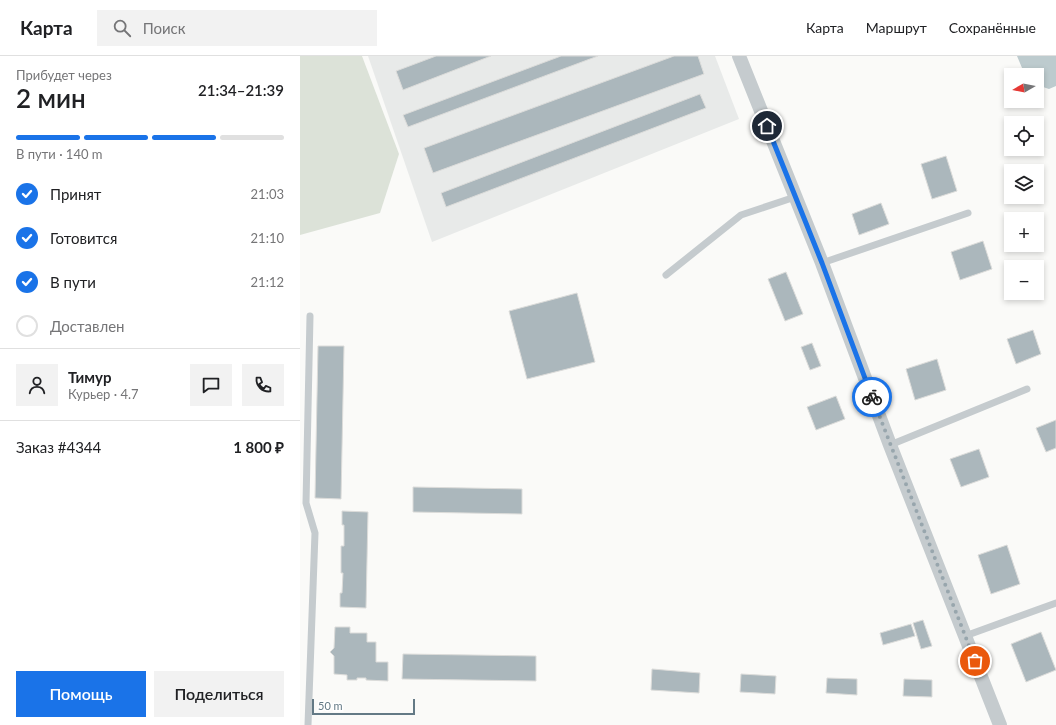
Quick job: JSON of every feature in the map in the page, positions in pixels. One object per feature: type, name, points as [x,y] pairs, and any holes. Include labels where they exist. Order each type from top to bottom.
[{"type":"street","points":[[738,56],[822,263],[890,445],[1000,725]]},
{"type":"lane","points":[[666,275],[714,236],[742,216],[795,197]]},
{"type":"lane","points":[[822,263],[968,213]]},
{"type":"lane","points":[[308,725],[315,533],[306,503],[310,316]]},
{"type":"lane","points":[[890,445],[1026,389]]},
{"type":"lane","points":[[965,636],[1056,603]]},
{"type":"shaded area","points":[[300,56],[362,56],[399,154],[380,213],[300,235]]},
{"type":"shaded area","points":[[368,56],[715,56],[739,119],[432,242]]},
{"type":"shaded area","points":[[1017,56],[1056,56],[1056,86],[1049,89],[1044,87],[1044,68],[1022,68]]},
{"type":"building","points":[[436,56],[491,56],[403,90],[396,71]]},
{"type":"building","points":[[561,56],[598,56],[408,127],[403,115]]},
{"type":"building","points":[[674,56],[698,56],[704,74],[433,173],[424,148]]},
{"type":"building","points":[[700,94],[706,108],[446,207],[441,193]]},
{"type":"building","points":[[946,156],[957,191],[932,199],[921,164]]},
{"type":"building","points":[[881,203],[889,224],[859,235],[852,214]]},
{"type":"building","points":[[983,241],[992,269],[960,280],[951,252]]},
{"type":"building","points":[[786,272],[803,314],[785,321],[768,279]]},
{"type":"building","points":[[577,293],[595,362],[527,379],[509,311]]},
{"type":"building","points":[[1033,330],[1041,354],[1016,364],[1007,339]]},
{"type":"building","points":[[812,343],[821,366],[810,370],[801,347]]},
{"type":"building","points":[[318,346],[344,346],[341,499],[315,498]]},
{"type":"building","points":[[937,359],[946,390],[915,400],[906,369]]},
{"type":"building","points":[[836,396],[845,419],[816,430],[807,407]]},
{"type":"building","points":[[1056,420],[1056,448],[1046,452],[1036,428]]},
{"type":"building","points":[[979,449],[989,477],[961,487],[950,459]]},
{"type":"building","points":[[413,487],[522,489],[522,514],[413,512]]},
{"type":"building","points":[[342,511],[368,512],[366,608],[340,607],[340,593],[342,593],[343,573],[341,573],[341,546],[344,546]]},
{"type":"building","points":[[1007,545],[1020,584],[991,594],[978,555]]},
{"type":"building","points":[[923,620],[932,646],[921,649],[913,623]]},
{"type":"building","points":[[911,624],[915,636],[883,645],[880,633]]},
{"type":"building","points":[[335,627],[350,627],[350,633],[367,633],[367,642],[376,642],[376,662],[388,662],[388,681],[366,680],[366,678],[347,680],[347,675],[334,674],[334,656],[330,652],[334,648]]},
{"type":"building","points":[[1041,632],[1056,670],[1026,682],[1011,644]]},
{"type":"building","points":[[403,654],[536,656],[536,681],[402,679]]},
{"type":"building","points":[[652,669],[700,673],[699,693],[651,690]]},
{"type":"building","points":[[741,674],[776,676],[775,694],[740,692]]},
{"type":"building","points":[[827,678],[857,679],[857,695],[826,693]]},
{"type":"building","points":[[904,679],[932,680],[932,697],[903,696]]},
{"type":"way so far","points":[[872,397],[975,661]]},
{"type":"route","points":[[767,126],[822,263],[872,397]]}]
